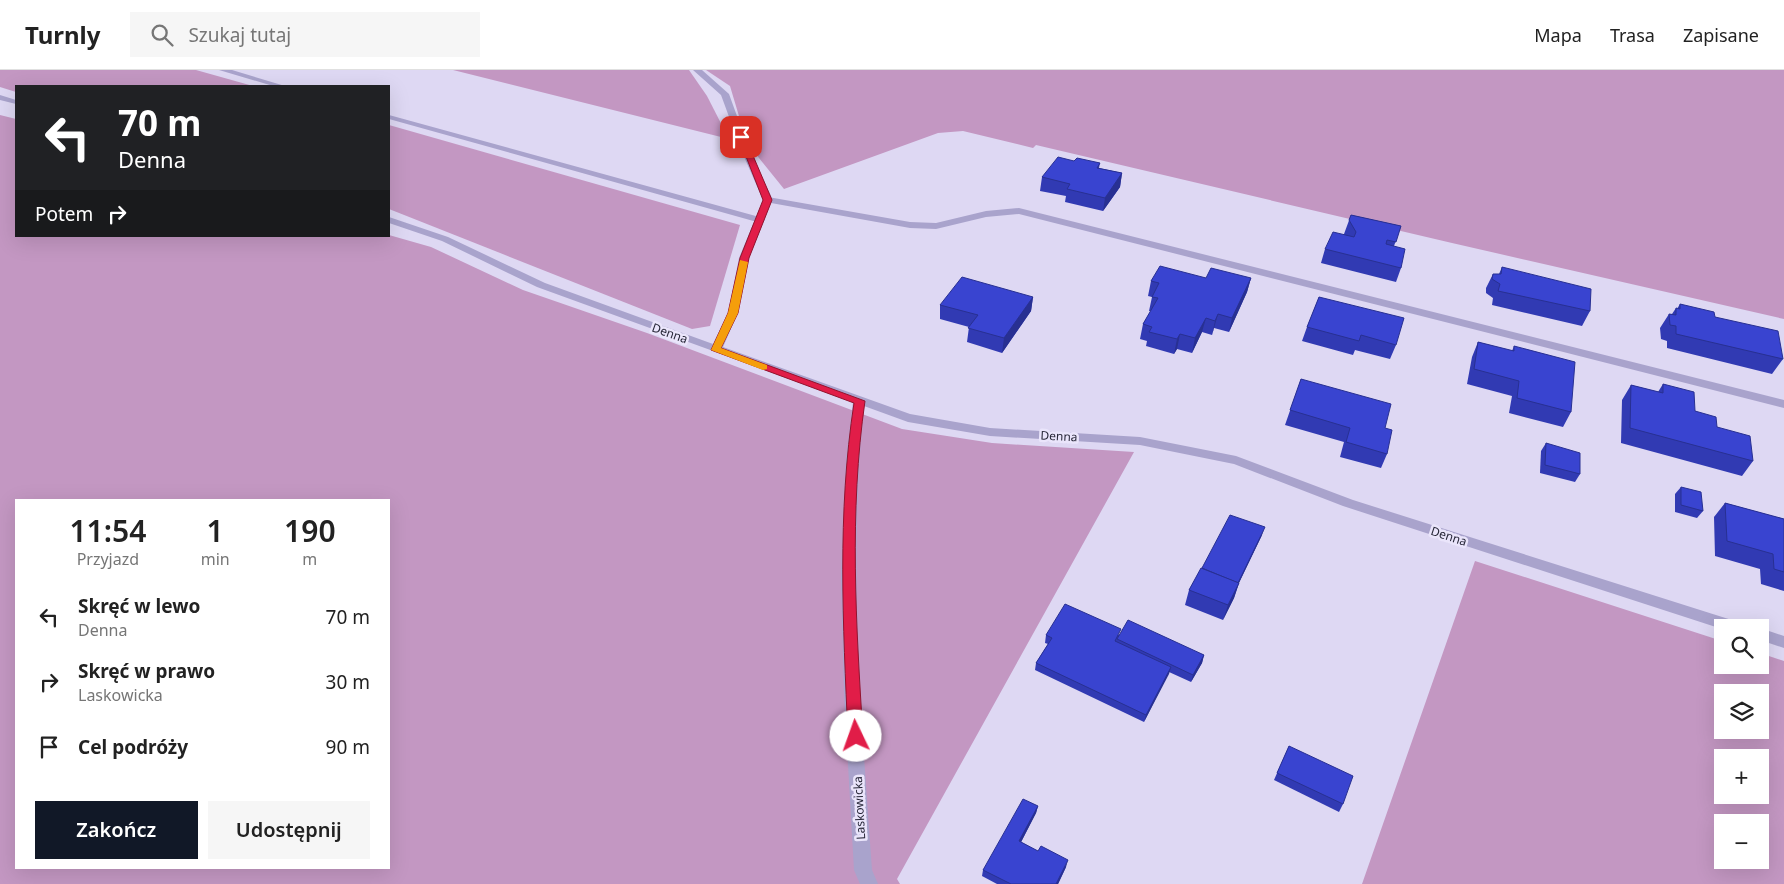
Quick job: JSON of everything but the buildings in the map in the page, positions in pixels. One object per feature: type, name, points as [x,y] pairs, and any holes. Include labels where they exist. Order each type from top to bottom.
[{"type":"street","points":[[223,70],[277,85]]},
{"type":"street","points":[[697,70],[725,94],[746,152],[768,200],[744,258],[733,313],[716,350]]},
{"type":"street","points":[[0,97],[15,102]]},
{"type":"street","points":[[390,117],[760,220]]},
{"type":"street","points":[[768,200],[910,226],[936,226],[986,214],[1019,211],[1784,404]]},
{"type":"street","name":"Denna","points":[[390,220],[445,240],[540,284],[716,350],[908,418],[990,432],[1140,441],[1236,460],[1357,506],[1714,620]]},
{"type":"street","name":"Laskowicka","points":[[859,401],[852,447],[848,601],[863,870],[869,884]]},
{"type":"street","points":[[1769,637],[1784,642]]},
{"type":"shaded area","points":[[0,70],[196,70],[249,85],[15,85],[15,92],[0,87]]},
{"type":"shaded area","points":[[453,70],[689,70],[707,96],[729,139]]},
{"type":"shaded area","points":[[706,70],[1784,70],[1784,319],[1036,145],[1033,148],[963,131],[938,133],[784,189],[747,143],[730,86]]},
{"type":"shaded area","points":[[0,115],[15,119],[15,237],[390,237],[390,235],[431,247],[523,290],[647,333],[902,429],[992,443],[1134,452],[897,879],[900,884],[0,884]]},
{"type":"shaded area","points":[[390,125],[740,225],[710,326],[692,329],[390,209]]},
{"type":"shaded area","points":[[1475,561],[1714,638],[1714,674],[1769,674],[1769,656],[1784,661],[1784,884],[1362,884]]},
{"type":"slow traffic","points":[[743,262],[733,313],[716,350],[763,367]]},
{"type":"route","points":[[741,137],[768,200],[744,258],[733,313],[716,350],[859,401],[852,447],[848,601],[856,736]]}]
